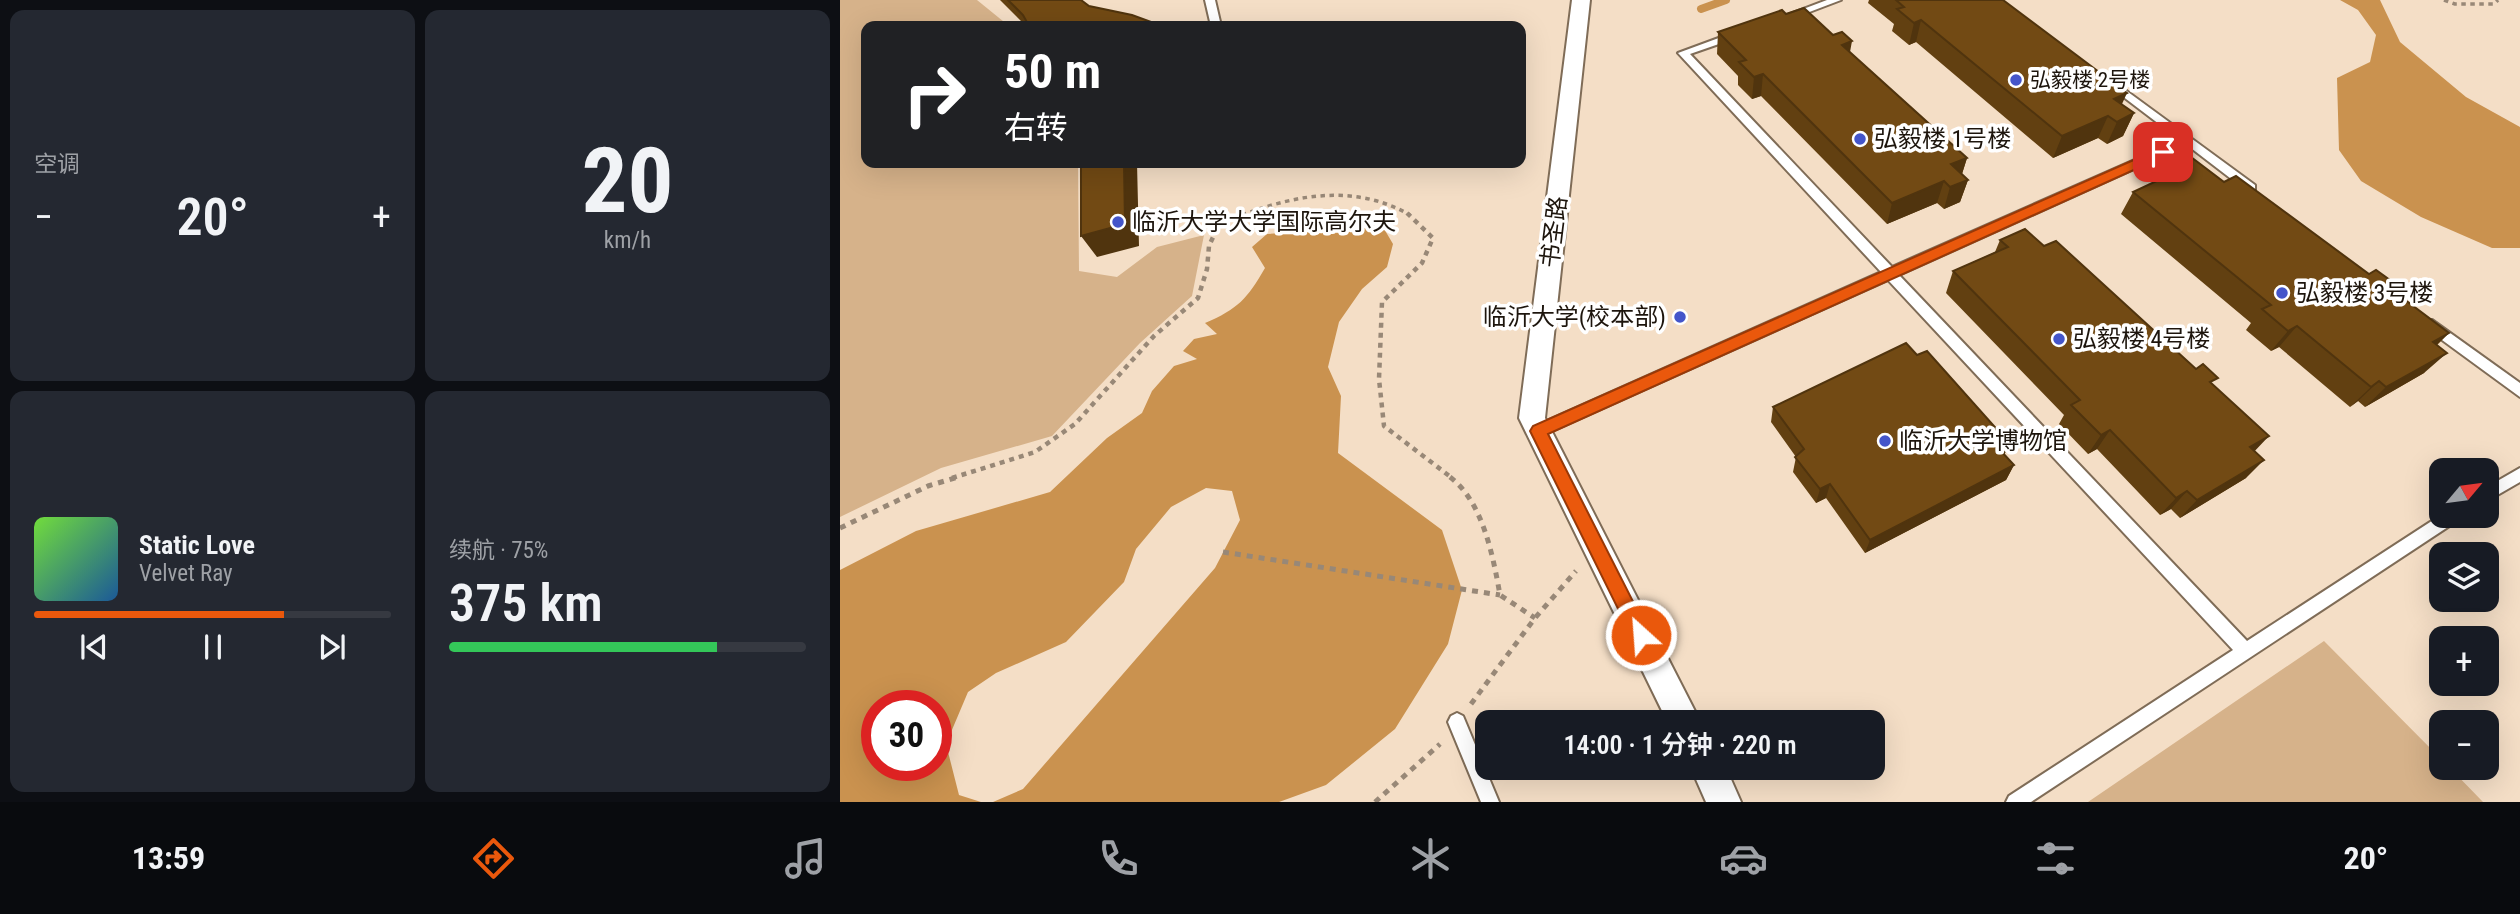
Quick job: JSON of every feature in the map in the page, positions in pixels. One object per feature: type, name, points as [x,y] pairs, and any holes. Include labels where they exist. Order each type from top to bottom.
[{"type":"street","name":"书圣路","points":[[1581,0],[1532,418],[1678,710]]},
{"type":"street","points":[[1714,780],[1724,802]]},
{"type":"lane","points":[[1210,0],[1215,21]]},
{"type":"lane","points":[[1772,22],[1836,0]]},
{"type":"lane","points":[[1746,31],[1683,53],[2245,651]]},
{"type":"lane","points":[[2100,74],[2265,199]]},
{"type":"lane","points":[[1538,431],[2188,141]]},
{"type":"lane","points":[[2420,316],[2520,391]]},
{"type":"lane","points":[[2499,487],[2520,474]]},
{"type":"lane","points":[[2015,802],[2434,528]]},
{"type":"lane","points":[[1457,722],[1490,802]]},
{"type":"path","points":[[2444,0],[2455,4],[2494,4],[2498,0]]},
{"type":"path","points":[[840,528],[928,486],[1035,453],[1075,424],[1154,336],[1198,298],[1207,269],[1209,246],[1219,224],[1289,200],[1341,192],[1384,201],[1406,211],[1422,222],[1433,238],[1422,263],[1382,302],[1379,379],[1384,426],[1465,488],[1493,554],[1500,595]]},
{"type":"path","points":[[1376,802],[1442,741],[1535,618],[1597,547]]},
{"type":"path","points":[[1223,552],[1500,595],[1535,618]]},
{"type":"shaded area","points":[[840,0],[977,0],[1003,21],[861,21],[861,168],[1078,168],[1079,271],[1117,277],[1157,247],[1204,235],[1192,296],[1140,343],[1052,436],[941,468],[840,517]]},
{"type":"shaded area","points":[[2340,0],[2380,0],[2400,42],[2466,97],[2520,127],[2520,248],[2492,248],[2421,217],[2361,181],[2339,150],[2337,78],[2370,62],[2376,35],[2358,10]]},
{"type":"shaded area","points":[[1337,219],[1344,226],[1357,222],[1361,228],[1383,227],[1393,244],[1387,267],[1362,289],[1339,322],[1328,367],[1341,396],[1338,453],[1442,530],[1462,590],[1448,644],[1395,729],[1326,785],[1279,802],[993,802],[1023,789],[1215,568],[1240,520],[1232,491],[1206,488],[1171,507],[1136,549],[1124,582],[1066,642],[996,673],[968,692],[952,730],[952,690],[861,690],[861,781],[952,781],[952,768],[959,795],[981,802],[840,802],[840,570],[916,531],[1050,492],[1107,438],[1142,413],[1152,391],[1174,366],[1197,359],[1183,351],[1194,339],[1217,334],[1205,323],[1241,302],[1265,268],[1252,247],[1267,234],[1311,231],[1315,223],[1327,226]]},
{"type":"shaded area","points":[[2324,641],[2429,747],[2429,780],[2462,780],[2483,802],[2088,802]]},
{"type":"building","points":[[1008,0],[1081,0],[1089,6],[1148,21],[1026,21]]},
{"type":"building","name":"弘毅楼 2号楼","points":[[1896,0],[2003,0],[2127,93],[2114,99],[2134,113],[2117,122],[2108,116],[2062,136],[1921,20],[1914,23],[1897,9],[1904,7]]},
{"type":"building","name":"弘毅楼 1号楼","points":[[1804,8],[1833,35],[1842,32],[1852,41],[1842,45],[1967,158],[1951,164],[1968,180],[1950,187],[1944,181],[1892,203],[1763,74],[1754,77],[1739,62],[1746,60],[1718,32],[1782,10],[1786,14]]},
{"type":"building","name":"弘毅楼 3号楼","points":[[2191,157],[2224,182],[2236,176],[2369,274],[2376,270],[2394,283],[2388,287],[2449,333],[2433,342],[2447,353],[2386,387],[2379,381],[2371,387],[2297,326],[2288,331],[2262,309],[2271,305],[2133,192],[2178,171],[2172,166]]},
{"type":"building","points":[[1081,168],[1124,168],[1125,224],[1081,236]]},
{"type":"building","name":"弘毅楼 4号楼","points":[[2025,229],[2044,246],[2056,241],[2196,369],[2203,364],[2218,378],[2210,382],[2269,436],[2250,447],[2264,460],[2197,500],[2187,491],[2176,498],[2110,430],[2101,435],[2071,405],[2080,400],[1953,271],[2008,247],[2000,240]]},
{"type":"building","name":"临沂大学博物馆","points":[[1906,343],[1917,355],[1927,351],[2010,444],[2000,450],[2014,465],[1870,540],[1830,484],[1820,489],[1795,457],[1804,449],[1773,407]]},
{"type":"waterway","points":[[1701,9],[1726,0]]},
{"type":"place","name":"弘毅楼 2号楼","points":[[2016,80]]},
{"type":"place","name":"弘毅楼 1号楼","points":[[1860,139]]},
{"type":"place","name":"临沂大学大学国际高尔夫","points":[[1118,222]]},
{"type":"place","name":"弘毅楼 3号楼","points":[[2282,293]]},
{"type":"place","name":"临沂大学(校本部)","points":[[1680,317]]},
{"type":"place","name":"弘毅楼 4号楼","points":[[2059,339]]},
{"type":"place","name":"临沂大学博物馆","points":[[1885,441]]},
{"type":"route","points":[[1641,635],[1538,431],[2163,152]]}]
